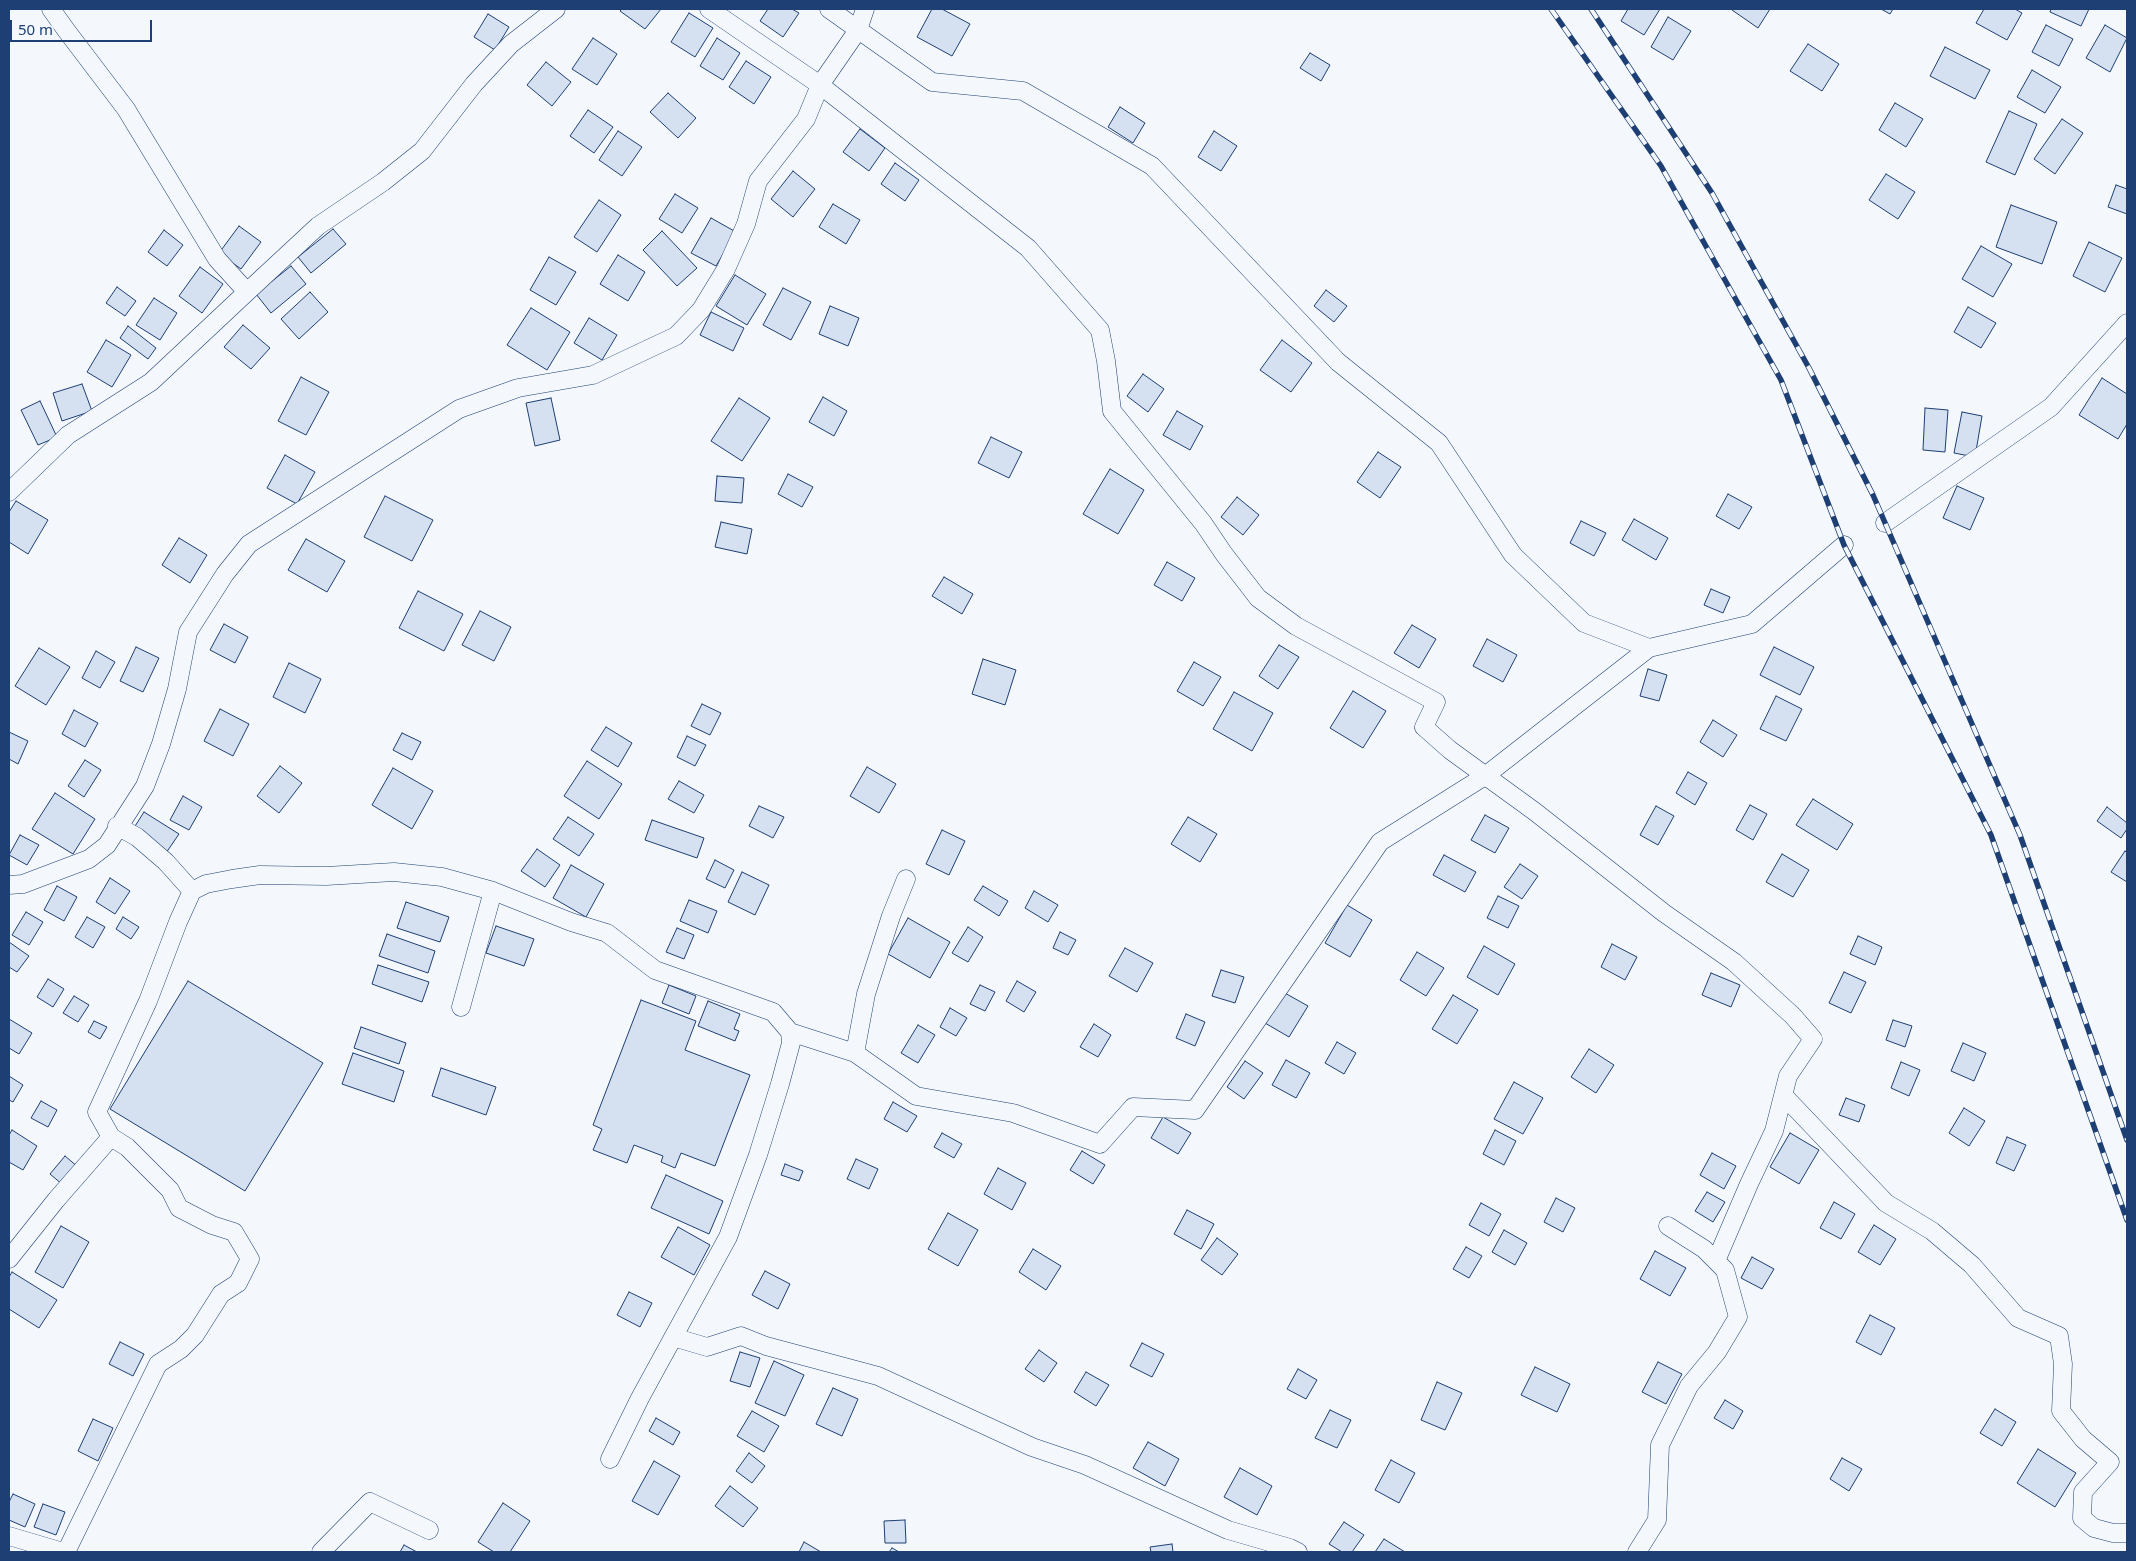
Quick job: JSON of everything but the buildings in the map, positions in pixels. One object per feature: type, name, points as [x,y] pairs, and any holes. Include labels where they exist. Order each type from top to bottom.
[{"type":"street","points":[[51,9],[126,109],[217,259],[247,292]]},
{"type":"street","points":[[9,492],[68,435],[151,382],[318,226],[384,182],[422,151],[480,77],[511,44],[556,9]]},
{"type":"street","points":[[709,9],[820,85],[1028,248],[1100,330],[1112,411],[1203,523],[1258,598],[1296,626],[1436,702],[1424,727],[1450,750],[1534,811],[1664,913],[1734,962],[1793,1016],[1813,1039],[1788,1076],[1774,1131],[1748,1184],[1716,1261]]},
{"type":"street","points":[[829,9],[932,82],[1023,91],[1152,166],[1338,362],[1439,443],[1513,555],[1584,623],[1649,648]]},
{"type":"street","points":[[9,885],[23,884],[89,859],[107,845],[117,826],[145,786],[161,744],[177,689],[188,632],[225,574],[249,544],[459,409],[518,388],[593,375],[676,336],[701,310],[726,269],[746,224],[758,181],[806,120],[820,85],[858,30],[864,9]]},
{"type":"street","points":[[1885,523],[2051,407],[2127,323]]},
{"type":"street","points":[[9,1536],[64,1552],[158,1364],[181,1349],[195,1335],[221,1294],[238,1283],[250,1259],[234,1232],[212,1225],[180,1208],[170,1190],[127,1147],[111,1137],[97,1112],[148,1001],[192,891],[206,884],[260,875],[326,876],[394,872],[442,877],[493,890],[571,922],[607,933],[655,970],[773,1012],[790,1032],[856,1054],[916,1096],[1013,1113],[1100,1144],[1133,1107],[1195,1110],[1380,842],[1486,776],[1649,648],[1752,624],[1844,545]]},
{"type":"street","points":[[117,826],[137,837],[166,862],[192,891]]},
{"type":"street","points":[[856,1054],[866,994],[891,916],[906,879]]},
{"type":"street","points":[[461,1006],[493,890]]},
{"type":"street","points":[[610,1459],[673,1337],[728,1237],[758,1155],[780,1084],[791,1044],[790,1032]]},
{"type":"street","points":[[1784,1096],[1886,1203],[1932,1231],[1972,1265],[2018,1318],[2059,1336],[2063,1364],[2061,1411],[2083,1439],[2110,1462],[2083,1492],[2082,1518],[2094,1528],[2113,1533],[2127,1533]]},
{"type":"street","points":[[9,1259],[56,1200],[111,1137]]},
{"type":"street","points":[[1637,1552],[1657,1520],[1660,1445],[1689,1386],[1717,1352],[1738,1318],[1725,1270],[1704,1249],[1668,1226]]},
{"type":"street","points":[[673,1337],[707,1347],[741,1336],[766,1346],[878,1376],[1032,1447],[1085,1465],[1228,1530],[1298,1552]]},
{"type":"street","points":[[321,1552],[370,1502],[429,1530]]},
{"type":"railway","points":[[1551,9],[1661,166],[1781,380],[1844,545],[1991,835],[2127,1220]]},
{"type":"railway","points":[[1591,9],[1712,193],[1809,368],[1873,495],[2020,835],[2127,1140]]}]
